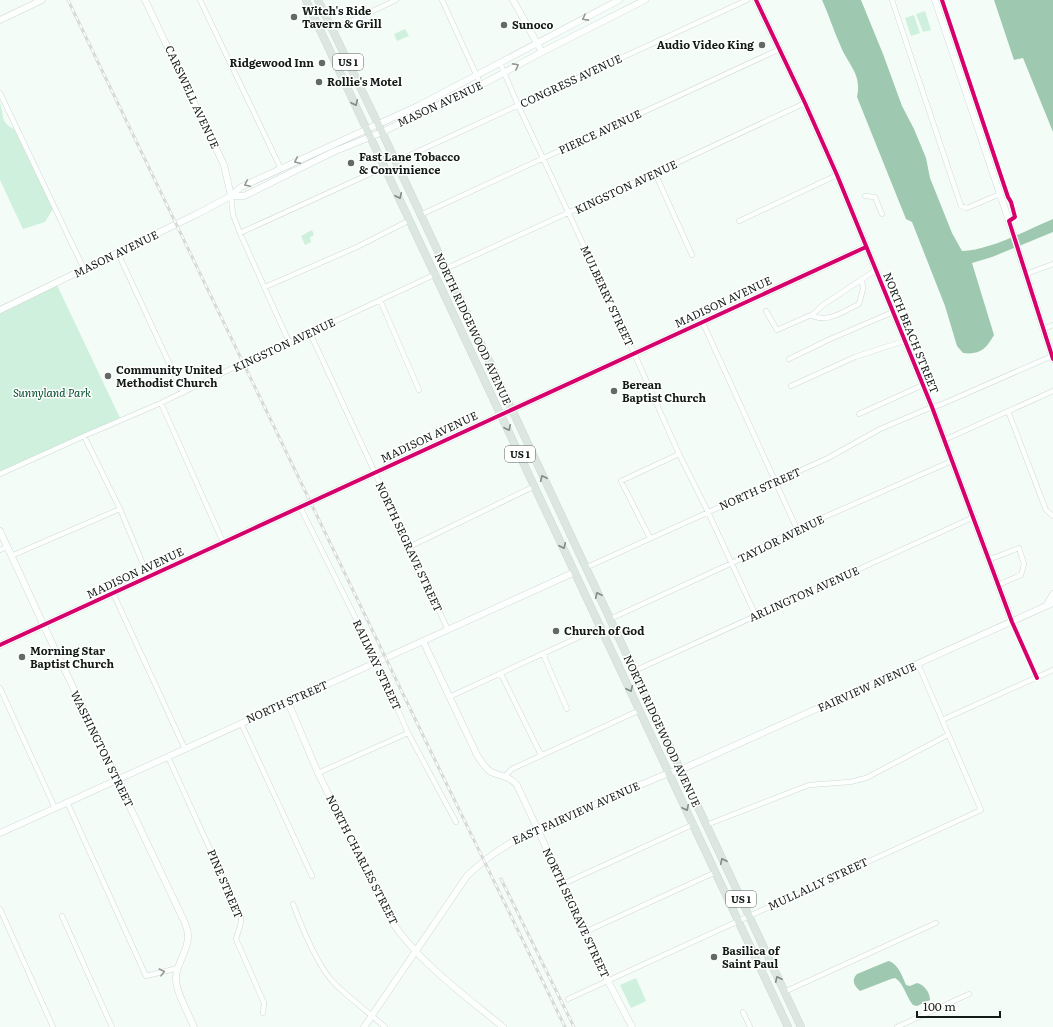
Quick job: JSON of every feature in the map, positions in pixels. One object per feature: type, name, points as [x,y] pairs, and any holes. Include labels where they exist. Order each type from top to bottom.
[{"type":"main road","name":"NORTH RIDGEWOOD AVENUE","points":[[306,0],[602,627],[788,1027]]},
{"type":"main road","name":"NORTH RIDGEWOOD AVENUE","points":[[318,0],[382,132],[801,1027]]},
{"type":"main road","points":[[618,664],[634,671]]},
{"type":"street","points":[[0,20],[42,0]]},
{"type":"street","name":"CARSWELL AVENUE","points":[[145,0],[224,165],[231,196]]},
{"type":"street","points":[[200,0],[281,169]]},
{"type":"street","points":[[332,30],[396,0]]},
{"type":"street","points":[[442,0],[481,85]]},
{"type":"street","points":[[513,0],[542,52]]},
{"type":"street","name":"MASON AVENUE","points":[[0,310],[231,196],[239,188],[420,105],[619,0]]},
{"type":"street","name":"MASON AVENUE","points":[[231,196],[244,196],[333,152],[382,132],[481,85],[542,52],[645,0]]},
{"type":"street","name":"CONGRESS AVENUE","points":[[395,162],[747,0]]},
{"type":"street","name":"NORTH BEACH STREET","points":[[756,0],[805,103],[837,175],[932,407],[974,517],[988,560],[1036,678]]},
{"type":"street","points":[[892,0],[961,206],[967,208],[1000,194]]},
{"type":"street","points":[[935,0],[1018,248],[1052,357]]},
{"type":"street","name":"PIERCE AVENUE","points":[[420,215],[780,49]]},
{"type":"street","name":"MULBERRY STREET","points":[[500,63],[679,454],[708,512],[756,616]]},
{"type":"street","points":[[0,93],[84,269]]},
{"type":"street","name":"KINGSTON AVENUE","points":[[445,269],[655,174],[805,103]]},
{"type":"street","points":[[240,233],[385,167]]},
{"type":"street","points":[[655,174],[692,255]]},
{"type":"street","points":[[739,221],[837,175]]},
{"type":"street","points":[[231,196],[233,215],[240,233],[289,342]]},
{"type":"street","points":[[865,196],[875,198],[882,214]]},
{"type":"street","points":[[265,287],[357,247],[410,220]]},
{"type":"street","name":"MADISON AVENUE","points":[[0,644],[866,246]]},
{"type":"street","points":[[118,253],[183,393]]},
{"type":"street","points":[[1026,274],[1053,264]]},
{"type":"street","points":[[766,311],[777,330],[811,316],[823,305],[876,270]]},
{"type":"street","name":"KINGSTON AVENUE","points":[[0,474],[183,393],[243,363],[436,274]]},
{"type":"street","points":[[811,316],[818,319],[827,319],[859,304],[863,289],[862,279]]},
{"type":"street","points":[[380,300],[419,390]]},
{"type":"street","points":[[789,359],[828,340],[893,312]]},
{"type":"street","points":[[702,321],[797,529]]},
{"type":"street","points":[[1043,329],[1053,325]]},
{"type":"street","name":"NORTH SEGRAVE STREET","points":[[310,333],[448,630]]},
{"type":"street","points":[[791,386],[855,357],[904,340]]},
{"type":"street","name":"NORTH STREET","points":[[585,568],[828,458],[880,429],[1052,357]]},
{"type":"street","points":[[859,414],[923,385]]},
{"type":"street","points":[[944,440],[1053,391]]},
{"type":"street","points":[[161,403],[223,542]]},
{"type":"street","points":[[1008,411],[1046,510],[1053,516]]},
{"type":"street","points":[[84,436],[120,509],[148,576]]},
{"type":"street","points":[[650,538],[621,481],[679,454]]},
{"type":"street","name":"TAYLOR AVENUE","points":[[610,619],[732,563],[797,529],[952,461]]},
{"type":"street","points":[[409,547],[535,486]]},
{"type":"street","name":"RAILWAY STREET","points":[[300,507],[377,661],[408,733],[456,822]]},
{"type":"street","points":[[11,556],[120,509]]},
{"type":"street","name":"ARLINGTON AVENUE","points":[[634,671],[974,517]]},
{"type":"street","name":"WASHINGTON STREET","points":[[0,531],[185,923],[188,935],[186,946],[178,968]]},
{"type":"street","points":[[0,550],[7,547]]},
{"type":"street","points":[[988,560],[1019,548],[1024,564],[1021,575],[998,585]]},
{"type":"street","name":"NORTH STREET","points":[[0,833],[575,572]]},
{"type":"street","points":[[113,593],[185,749]]},
{"type":"street","points":[[1045,606],[1053,594]]},
{"type":"street","name":"FAIRVIEW AVENUE","points":[[680,770],[1053,603]]},
{"type":"street","points":[[449,697],[602,627]]},
{"type":"street","name":"NORTH SEGRAVE STREET","points":[[423,641],[476,755],[483,765],[491,771],[505,776],[517,785],[608,981],[632,1027]]},
{"type":"street","points":[[543,654],[567,709]]},
{"type":"street","points":[[706,825],[809,785],[850,782],[866,778],[948,736],[918,664]]},
{"type":"street","points":[[942,720],[1053,670]]},
{"type":"street","points":[[501,674],[541,755]]},
{"type":"street","points":[[0,688],[55,808]]},
{"type":"street","name":"NORTH CHARLES STREET","points":[[288,702],[318,773],[384,906],[400,934],[439,974],[503,1027]]},
{"type":"street","points":[[505,776],[512,769],[640,710]]},
{"type":"street","points":[[241,723],[312,876]]},
{"type":"street","points":[[318,773],[408,733]]},
{"type":"street","name":"MULLALLY STREET","points":[[568,999],[981,810],[948,736]]},
{"type":"street","name":"PINE STREET","points":[[168,757],[241,917],[242,925],[238,931],[236,939],[264,1003],[263,1013]]},
{"type":"street","name":"EAST FAIRVIEW AVENUE","points":[[364,1027],[467,876],[477,867],[507,844],[537,829],[669,773],[680,770]]},
{"type":"street","points":[[67,802],[146,976],[178,968],[176,977],[177,985],[194,1027]]},
{"type":"street","points":[[563,884],[694,824]]},
{"type":"street","points":[[585,932],[716,872]]},
{"type":"street","points":[[293,904],[302,927],[319,961],[335,984],[386,1027]]},
{"type":"street","points":[[0,909],[53,1027]]},
{"type":"street","points":[[62,916],[112,1027]]},
{"type":"street","points":[[784,992],[936,923]]},
{"type":"street","points":[[897,1027],[969,994]]},
{"type":"street","points":[[744,1012],[750,1027]]},
{"type":"green space","points":[[925,11],[931,30],[923,32],[916,14]]},
{"type":"green space","points":[[914,15],[920,33],[911,36],[905,18]]},
{"type":"green space","points":[[405,29],[409,36],[397,41],[394,34]]},
{"type":"green space","points":[[0,103],[4,121],[14,129],[53,209],[45,222],[23,229],[0,180]]},
{"type":"green space","points":[[312,230],[314,235],[310,237],[311,242],[305,245],[301,236]]},
{"type":"green space","name":"Sunnyland Park","points":[[56,283],[121,420],[0,474],[0,310]]},
{"type":"green space","points":[[636,978],[646,1001],[631,1008],[620,985]]},
{"type":"shaded area","points":[[822,0],[861,0],[902,106],[914,129],[926,158],[930,178],[952,233],[962,251],[973,250],[996,243],[1053,219],[1053,232],[992,257],[972,263],[994,335],[988,344],[978,352],[963,353],[957,346],[945,306],[912,222],[906,219],[857,97],[858,82],[854,70],[844,54]]},
{"type":"shaded area","points":[[994,0],[1053,0],[1053,132],[1023,58],[1014,60]]},
{"type":"shaded area","points":[[889,961],[898,968],[906,985],[910,986],[917,983],[925,987],[930,1000],[917,1006],[913,1005],[901,983],[895,978],[860,991],[856,987],[854,978],[857,974]]},
{"type":"railway","points":[[68,0],[565,1027]]},
{"type":"railway","points":[[501,879],[574,1027]]},
{"type":"cycle path","points":[[756,0],[805,103],[837,175],[932,407],[1012,622],[1037,678]]},
{"type":"cycle path","points":[[942,0],[1008,197],[1011,202],[1015,217],[1009,221],[1053,359]]},
{"type":"cycle path","points":[[0,645],[866,247]]},
{"type":"place","name":"Witch's Ride Tavern & Grill","points":[[294,17]]},
{"type":"place","name":"Sunoco","points":[[504,25]]},
{"type":"place","name":"Audio Video King","points":[[762,45]]},
{"type":"place","name":"Ridgewood Inn","points":[[322,63]]},
{"type":"place","name":"Rollie's Motel","points":[[319,82]]},
{"type":"place","name":"Fast Lane Tobacco & Convinience","points":[[351,163]]},
{"type":"place","name":"Community United Methodist Church","points":[[108,376]]},
{"type":"place","name":"Berean Baptist Church","points":[[614,391]]},
{"type":"place","name":"Church of God","points":[[556,631]]},
{"type":"place","name":"Morning Star Baptist Church","points":[[22,657]]},
{"type":"place","name":"Basilica of Saint Paul","points":[[714,957]]}]
